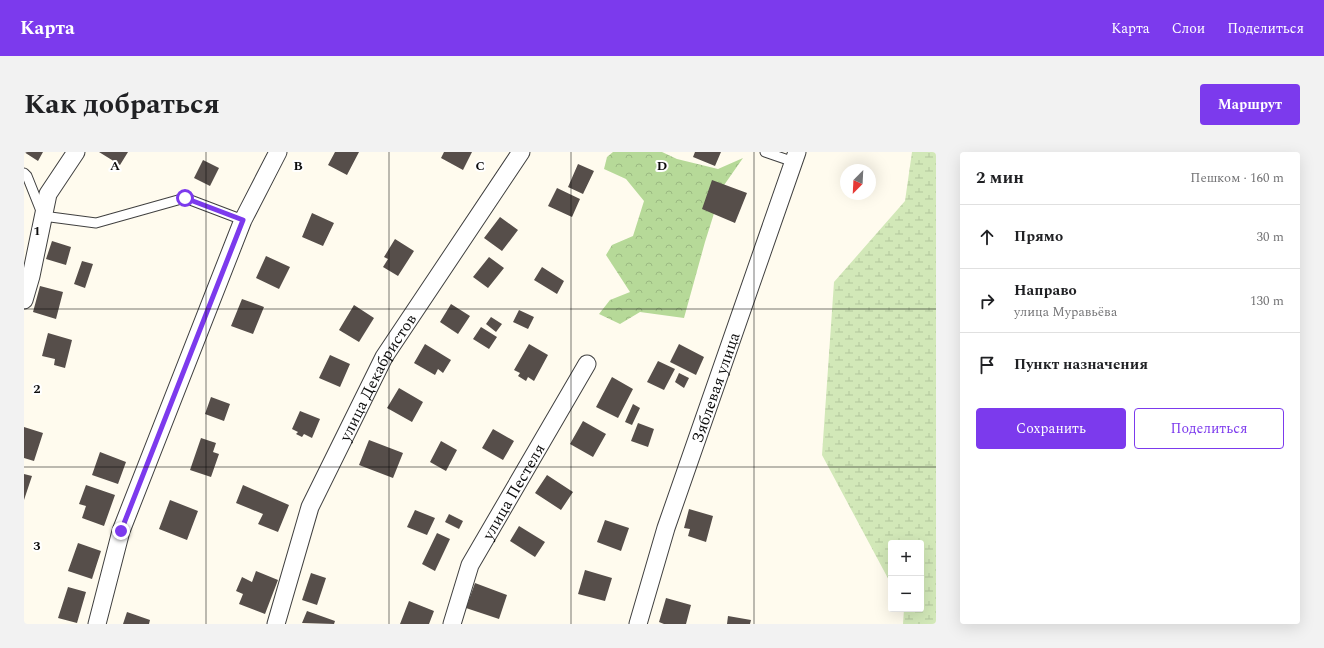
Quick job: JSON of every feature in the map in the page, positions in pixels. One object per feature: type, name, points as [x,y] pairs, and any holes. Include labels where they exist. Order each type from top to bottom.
[{"type":"street","points":[[24,300],[31,276],[48,194],[76,152]]},
{"type":"street","points":[[97,624],[121,531],[243,220],[278,152]]},
{"type":"street","name":"улица Декабристов","points":[[276,624],[310,507],[384,357],[521,152]]},
{"type":"street","name":"Зяблевая улица","points":[[638,624],[666,528],[796,157]]},
{"type":"street","name":"улица Пестеля","points":[[452,624],[470,565],[587,364]]},
{"type":"lane","points":[[765,152],[796,157]]},
{"type":"lane","points":[[24,173],[27,176],[43,216],[96,223],[185,198],[243,220]]},
{"type":"green space","points":[[613,152],[662,152],[677,159],[718,169],[743,158],[722,188],[684,318],[640,312],[620,324],[599,314],[610,300],[630,292],[606,255],[612,245],[633,236],[644,201],[626,179],[604,169],[607,157]]},
{"type":"green space","points":[[912,152],[936,152],[936,624],[903,624],[904,612],[924,612],[924,540],[888,540],[888,578],[822,455],[834,282],[905,201]]},
{"type":"building","points":[[24,152],[43,152],[38,161]]},
{"type":"building","points":[[99,152],[128,152],[120,165]]},
{"type":"building","points":[[335,152],[359,152],[347,175],[328,165]]},
{"type":"building","points":[[444,152],[472,152],[463,170],[441,158]]},
{"type":"building","points":[[695,152],[721,152],[715,166],[693,157]]},
{"type":"building","points":[[203,160],[219,168],[210,186],[194,178]]},
{"type":"building","points":[[578,164],[594,171],[583,194],[568,187]]},
{"type":"building","points":[[712,180],[747,193],[735,223],[702,209]]},
{"type":"building","points":[[557,188],[580,199],[572,217],[548,206]]},
{"type":"building","points":[[312,213],[334,223],[323,246],[302,237]]},
{"type":"building","points":[[500,217],[518,230],[502,251],[484,238]]},
{"type":"building","points":[[395,239],[414,251],[398,276],[383,267],[388,259],[384,257]]},
{"type":"building","points":[[52,241],[71,247],[66,265],[46,259]]},
{"type":"building","points":[[266,256],[290,267],[279,289],[256,278]]},
{"type":"building","points":[[489,257],[504,268],[488,288],[473,277]]},
{"type":"building","points":[[82,261],[93,264],[85,288],[74,284]]},
{"type":"building","points":[[542,267],[564,281],[557,294],[534,280]]},
{"type":"building","points":[[40,286],[63,292],[56,319],[33,312]]},
{"type":"building","points":[[242,299],[264,307],[253,334],[231,326]]},
{"type":"building","points":[[451,304],[470,316],[458,334],[440,322]]},
{"type":"building","points":[[354,305],[374,318],[359,342],[339,330]]},
{"type":"building","points":[[519,310],[534,317],[528,329],[513,322]]},
{"type":"building","points":[[491,317],[502,324],[496,332],[486,324]]},
{"type":"building","points":[[481,327],[497,337],[489,349],[473,339]]},
{"type":"building","points":[[48,333],[72,340],[65,368],[54,365],[55,359],[42,356]]},
{"type":"building","points":[[425,344],[451,360],[443,373],[438,369],[435,375],[414,363]]},
{"type":"building","points":[[529,344],[548,355],[534,381],[528,377],[526,381],[518,376],[520,373],[514,370]]},
{"type":"building","points":[[679,344],[704,357],[696,375],[670,362]]},
{"type":"building","points":[[330,355],[350,364],[340,387],[319,378]]},
{"type":"building","points":[[658,361],[675,369],[664,390],[647,382]]},
{"type":"building","points":[[679,373],[689,378],[684,388],[675,382]]},
{"type":"building","points":[[612,377],[633,389],[618,418],[596,407]]},
{"type":"building","points":[[399,388],[423,402],[412,422],[387,408]]},
{"type":"building","points":[[211,397],[230,404],[224,421],[205,414]]},
{"type":"building","points":[[633,404],[640,408],[632,425],[625,422]]},
{"type":"building","points":[[300,411],[320,419],[312,438],[304,434],[302,437],[296,434],[298,432],[292,429]]},
{"type":"building","points":[[583,421],[606,434],[593,457],[570,444]]},
{"type":"building","points":[[638,423],[654,429],[648,447],[631,441]]},
{"type":"building","points":[[24,427],[43,433],[34,461],[24,458]]},
{"type":"building","points":[[493,429],[514,441],[503,460],[482,448]]},
{"type":"building","points":[[201,438],[216,443],[213,452],[219,454],[211,477],[190,470]]},
{"type":"building","points":[[369,440],[403,453],[393,478],[359,465]]},
{"type":"building","points":[[441,441],[457,450],[446,471],[430,462]]},
{"type":"building","points":[[100,452],[126,462],[118,484],[92,475]]},
{"type":"building","points":[[24,474],[32,476],[24,500]]},
{"type":"building","points":[[547,475],[573,492],[561,510],[535,493]]},
{"type":"building","points":[[86,485],[115,495],[104,526],[82,518],[86,506],[79,504]]},
{"type":"building","points":[[243,485],[289,505],[278,532],[258,524],[263,514],[236,503]]},
{"type":"building","points":[[170,500],[198,511],[187,540],[159,529]]},
{"type":"building","points":[[689,509],[713,516],[706,542],[688,536],[690,529],[684,528]]},
{"type":"building","points":[[415,510],[435,518],[427,535],[407,527]]},
{"type":"building","points":[[449,514],[463,521],[459,529],[445,522]]},
{"type":"building","points":[[605,520],[629,528],[621,551],[597,542]]},
{"type":"building","points":[[519,526],[545,542],[535,557],[510,541]]},
{"type":"building","points":[[437,533],[450,539],[435,571],[422,564]]},
{"type":"building","points":[[78,543],[101,551],[92,579],[68,571]]},
{"type":"building","points":[[585,570],[612,578],[605,601],[578,594]]},
{"type":"building","points":[[256,571],[278,580],[265,614],[239,604],[243,594],[236,591],[242,577],[252,582]]},
{"type":"building","points":[[311,573],[326,578],[317,605],[302,600]]},
{"type":"building","points":[[475,583],[507,595],[499,619],[466,608]]},
{"type":"building","points":[[68,587],[86,592],[77,623],[58,618]]},
{"type":"building","points":[[666,598],[691,605],[686,624],[664,624],[659,622]]},
{"type":"building","points":[[409,601],[434,611],[429,624],[400,624]]},
{"type":"building","points":[[307,611],[335,621],[334,624],[302,623]]},
{"type":"building","points":[[127,612],[150,620],[149,624],[123,624]]},
{"type":"building","points":[[728,616],[751,620],[750,624],[727,624]]},
{"type":"route","points":[[121,531],[243,220],[185,198]]}]
